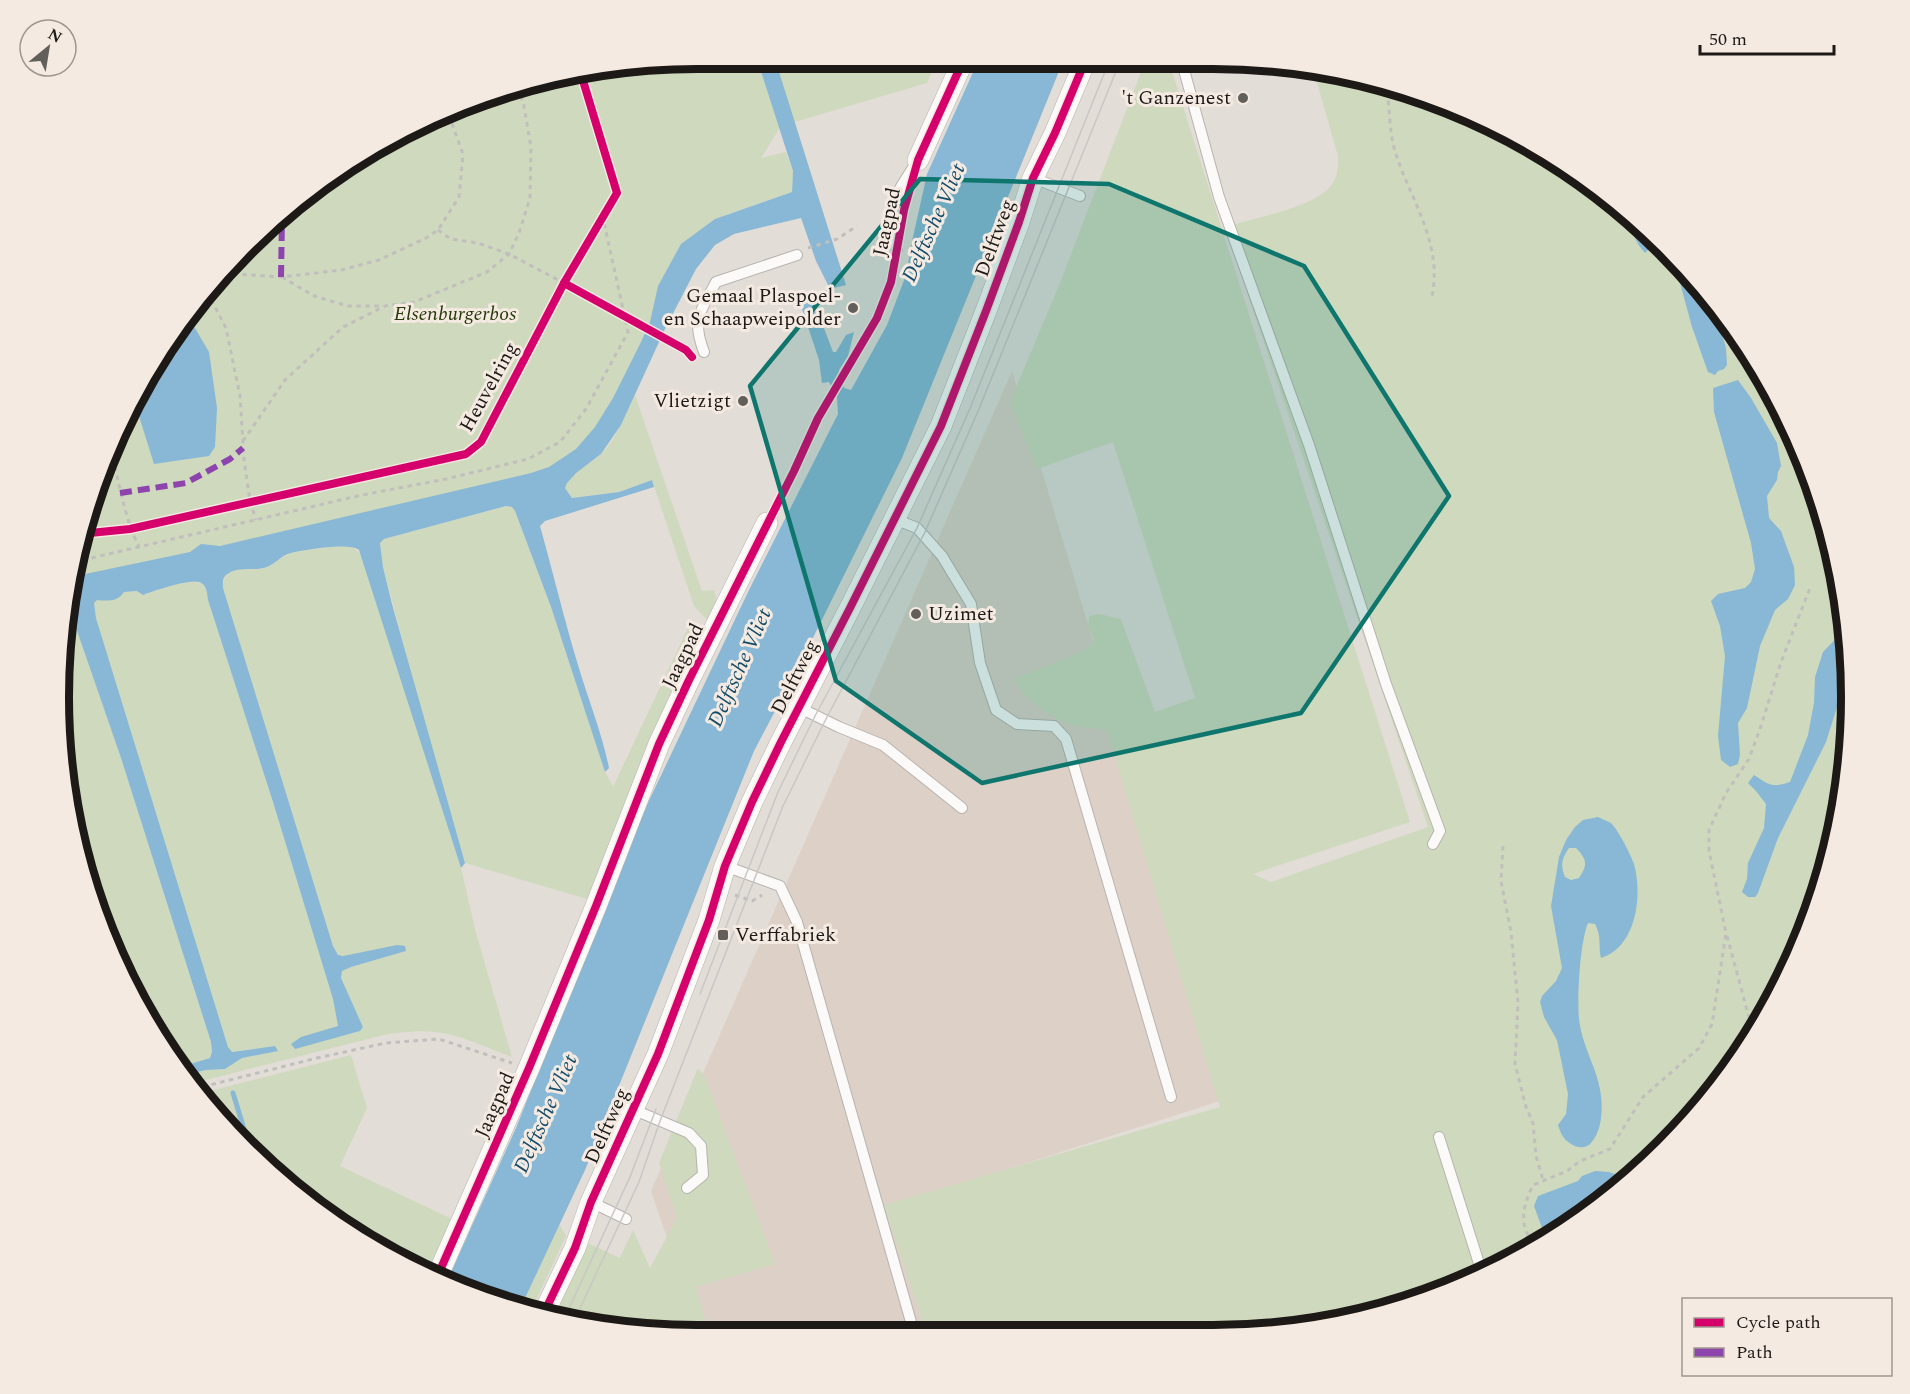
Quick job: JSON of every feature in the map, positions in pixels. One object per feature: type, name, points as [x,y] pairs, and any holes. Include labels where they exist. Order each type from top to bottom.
[{"type":"street","points":[[918,160],[959,69]]},
{"type":"street","name":"Delftweg","points":[[547,1307],[658,1054],[709,920],[725,866],[752,802],[941,426],[986,311],[1033,178],[1055,133],[1081,69]]},
{"type":"street","name":"Jaagpad","points":[[440,1270],[529,1068],[596,906],[659,744],[767,523]]},
{"type":"lane","points":[[1184,69],[1219,197],[1309,445],[1386,684],[1440,831],[1433,844]]},
{"type":"lane","points":[[897,249],[891,234],[890,214],[898,192],[918,160]]},
{"type":"lane","points":[[1033,178],[1080,196]]},
{"type":"lane","points":[[704,352],[698,336],[696,320],[716,282],[801,252]]},
{"type":"lane","points":[[895,519],[917,528],[942,556],[971,604],[980,663],[996,710],[1017,724],[1054,726],[1066,740],[1171,1097]]},
{"type":"lane","points":[[798,707],[883,745],[962,808]]},
{"type":"lane","points":[[725,866],[780,886],[797,922],[912,1325]]},
{"type":"lane","points":[[632,1109],[689,1133],[701,1146],[703,1175],[687,1188]]},
{"type":"lane","points":[[1439,1137],[1480,1265]]},
{"type":"lane","points":[[591,1203],[627,1219]]},
{"type":"path","points":[[281,277],[314,296],[336,303],[348,306],[385,306],[414,302],[487,272],[509,254],[519,233],[530,198],[531,147],[523,101],[520,94]]},
{"type":"path","points":[[1388,94],[1394,149],[1431,243],[1435,282],[1432,296]]},
{"type":"path","points":[[234,273],[281,277],[340,270],[379,260],[438,230],[459,197],[463,154],[451,120]]},
{"type":"path","points":[[597,227],[608,209]]},
{"type":"path","points":[[84,560],[528,459],[560,442],[586,409],[628,332],[603,218]]},
{"type":"path","points":[[801,252],[837,239],[857,226]]},
{"type":"path","points":[[438,230],[451,239],[478,243],[509,254],[574,289]]},
{"type":"path","points":[[559,293],[570,274]]},
{"type":"path","points":[[211,300],[226,328],[240,396],[250,501],[256,520]]},
{"type":"path","points":[[243,441],[285,380],[316,350],[343,327],[385,306]]},
{"type":"path","points":[[614,311],[634,323]]},
{"type":"path","points":[[114,464],[130,529],[139,547]]},
{"type":"path","points":[[239,504],[262,499]]},
{"type":"path","points":[[120,530],[141,526]]},
{"type":"path","points":[[1750,1022],[1726,933],[1709,851],[1709,830],[1726,793],[1749,759],[1781,662],[1810,588]]},
{"type":"path","points":[[1503,846],[1501,881],[1511,932],[1518,1003],[1515,1064],[1526,1107],[1533,1123],[1536,1156],[1543,1180]]},
{"type":"path","points":[[719,889],[752,901],[780,886]]},
{"type":"path","points":[[1530,1239],[1522,1215],[1533,1185],[1567,1171],[1580,1161],[1610,1149],[1643,1097],[1699,1048],[1712,1024],[1726,933]]},
{"type":"path","points":[[205,1086],[386,1043],[439,1039],[529,1068]]},
{"type":"highlighted area","points":[[920,179],[1109,184],[1304,266],[1449,496],[1301,713],[982,783],[836,681],[750,386]]},
{"type":"shaded area","points":[[1012,371],[1121,734],[1226,1099],[896,1205],[934,1325],[697,1325],[651,1191]]},
{"type":"green space","name":"Elsenburgerbos","points":[[697,69],[933,69],[927,83],[781,126],[761,158],[786,152],[793,172],[792,192],[725,215],[621,399],[565,473],[79,589],[90,534],[117,457],[153,383],[175,348],[225,283],[253,253],[315,199],[383,153],[419,134],[495,102],[534,90],[615,74]]},
{"type":"green space","points":[[1142,69],[1171,69],[1410,822],[1253,874],[1271,882],[1428,827],[1229,239],[1233,225],[1302,204],[1326,191],[1335,180],[1338,156],[1316,78],[1376,90],[1415,102],[1491,134],[1562,175],[1627,225],[1685,283],[1735,348],[1776,419],[1808,495],[1820,534],[1836,615],[1840,656],[1840,738],[1836,779],[1820,860],[1808,899],[1776,975],[1757,1011],[1711,1079],[1657,1141],[1627,1169],[1562,1219],[1527,1241],[1491,1260],[1415,1292],[1336,1313],[1254,1324],[924,1325],[884,1205],[1220,1107],[1107,730],[1074,725],[1053,717],[1030,700],[1014,679],[1081,652],[1092,645],[1094,640],[1088,625],[1089,616],[1099,614],[1121,619],[1155,712],[1195,698],[1113,442],[1037,469],[1010,402],[1060,283]]},
{"type":"green space","points":[[635,395],[702,591],[714,590],[718,605],[710,623],[694,606],[652,480],[619,492],[572,498],[565,488],[574,474],[605,450],[620,427]]},
{"type":"green space","points":[[507,506],[512,507],[515,511],[551,607],[605,772],[613,787],[688,628],[701,641],[587,899],[465,863],[383,567],[380,543],[384,539]]},
{"type":"green space","points":[[351,547],[356,550],[364,562],[461,868],[476,933],[512,1057],[465,1039],[424,1031],[388,1034],[201,1081],[194,1073],[225,1069],[242,1058],[277,1051],[252,1049],[231,1052],[228,1047],[96,618],[94,603],[96,599],[115,599],[124,592],[137,591],[143,595],[190,582],[203,584],[333,999],[338,1026],[322,1032],[338,1035],[354,1033],[363,1027],[341,978],[342,971],[406,951],[404,946],[343,956],[338,955],[333,946],[223,588],[227,574],[233,571],[261,569],[291,553]]},
{"type":"green space","points":[[73,621],[121,758],[211,1042],[210,1058],[188,1064],[175,1046],[134,975],[102,899],[90,860],[74,779],[69,697]]},
{"type":"green space","points":[[351,1055],[367,1108],[340,1166],[452,1219],[430,1265],[383,1241],[315,1195],[253,1141],[209,1091]]},
{"type":"green space","points":[[698,1068],[705,1077],[775,1264],[696,1287],[707,1325],[615,1320],[556,1309],[587,1243],[620,1258],[633,1230],[650,1268],[677,1218],[659,1163]]},
{"type":"green space","points":[[559,1224],[566,1236],[534,1304],[524,1301]]},
{"type":"water","points":[[760,69],[778,69],[846,285],[830,289],[816,261],[801,218],[734,234],[715,245],[696,269],[665,329],[621,425],[601,454],[576,473],[565,488],[572,498],[619,492],[652,480],[654,487],[545,521],[540,526],[573,648],[606,755],[609,768],[605,772],[551,607],[512,507],[506,506],[384,539],[380,543],[392,604],[465,863],[461,868],[359,550],[336,547],[291,553],[267,567],[236,570],[224,578],[223,588],[333,946],[338,955],[343,956],[397,945],[405,946],[406,951],[342,971],[341,978],[363,1027],[360,1031],[295,1049],[291,1044],[301,1037],[338,1026],[333,999],[204,586],[201,583],[189,582],[143,595],[137,591],[124,592],[115,599],[97,600],[94,603],[96,618],[228,1047],[232,1052],[275,1046],[278,1051],[242,1058],[225,1069],[194,1073],[188,1064],[210,1058],[211,1042],[121,758],[73,621],[81,575],[190,552],[201,544],[220,546],[549,467],[576,449],[595,427],[613,398],[650,322],[658,286],[681,244],[715,219],[792,192],[793,171]]},
{"type":"water","name":"Delftsche Vliet","points":[[974,69],[1060,69],[902,458],[801,662],[754,751],[585,1170],[524,1301],[457,1277],[450,1274],[516,1128],[637,826],[749,590],[838,414],[837,397],[829,382],[822,383],[819,360],[800,303],[813,299],[833,352],[836,352],[846,335],[854,332],[848,356],[839,370],[844,388],[851,390],[887,325],[906,275],[927,174]]},
{"type":"water","points":[[1634,232],[1651,247],[1645,253],[1635,238]]},
{"type":"water","points":[[1679,279],[1685,283],[1720,327],[1726,348],[1727,365],[1715,375],[1708,372],[1692,327]]},
{"type":"water","points":[[192,324],[209,352],[217,408],[215,447],[209,456],[154,464],[138,412],[153,383]]},
{"type":"water","points":[[1738,380],[1777,443],[1781,466],[1777,480],[1767,496],[1769,518],[1781,531],[1794,567],[1795,585],[1788,599],[1775,610],[1760,646],[1747,708],[1738,723],[1740,755],[1738,764],[1730,767],[1721,760],[1718,736],[1725,656],[1720,626],[1711,601],[1718,594],[1745,588],[1751,582],[1755,569],[1751,543],[1714,412],[1713,388]]},
{"type":"water","points":[[1838,636],[1841,696],[1826,742],[1778,838],[1758,893],[1755,897],[1748,897],[1742,892],[1747,879],[1748,863],[1764,828],[1766,804],[1748,783],[1754,775],[1771,784],[1779,785],[1790,782],[1808,735],[1814,703],[1815,677],[1823,652]]},
{"type":"water","points":[[1598,817],[1614,826],[1634,864],[1638,891],[1634,919],[1629,932],[1613,952],[1601,958],[1595,924],[1588,923],[1585,932],[1578,997],[1579,1019],[1602,1103],[1601,1121],[1597,1134],[1589,1145],[1581,1147],[1566,1140],[1558,1125],[1566,1114],[1568,1094],[1557,1040],[1544,1017],[1540,1002],[1542,996],[1556,981],[1562,968],[1551,906],[1559,857],[1566,840],[1583,820]],"holes":[[[1569,848],[1576,848],[1584,859],[1585,866],[1579,878],[1571,880],[1565,877],[1562,862]]]},
{"type":"water","points":[[1595,1171],[1609,1172],[1618,1176],[1543,1231],[1534,1206],[1538,1196],[1578,1181],[1582,1176]]},
{"type":"waterway","points":[[233,1093],[245,1132]]},
{"type":"tram line","points":[[700,994],[778,792],[815,716],[917,528],[971,406],[1106,69]]},
{"type":"tram line","points":[[577,1314],[639,1182],[660,1121],[783,806],[825,721],[925,532],[979,409],[1117,69]]},
{"type":"tram line","points":[[567,1312],[630,1177],[656,1109]]},
{"type":"marked path","points":[[281,277],[282,226]]},
{"type":"marked path","points":[[120,493],[186,483],[230,459],[243,448]]},
{"type":"cycle path","points":[[440,1270],[529,1068],[596,906],[659,744],[818,418],[877,318],[891,282],[904,210],[918,160],[959,69]]},
{"type":"cycle path","points":[[547,1307],[575,1248],[591,1202],[658,1054],[709,920],[725,866],[752,802],[941,426],[986,311],[1033,178],[1082,69]]},
{"type":"cycle path","name":"Heuvelring","points":[[90,533],[130,529],[466,454],[481,442],[564,283],[617,193],[583,80]]},
{"type":"cycle path","points":[[564,283],[686,350],[692,357]]},
{"type":"place","name":"'t Ganzenest","points":[[1243,98]]},
{"type":"place","name":"Gemaal Plaspoel- en Schaapweipolder","points":[[853,308]]},
{"type":"place","name":"Vlietzigt","points":[[743,401]]},
{"type":"place","name":"Uzimet","points":[[916,614]]},
{"type":"place","name":"Verffabriek","points":[[723,935]]}]
